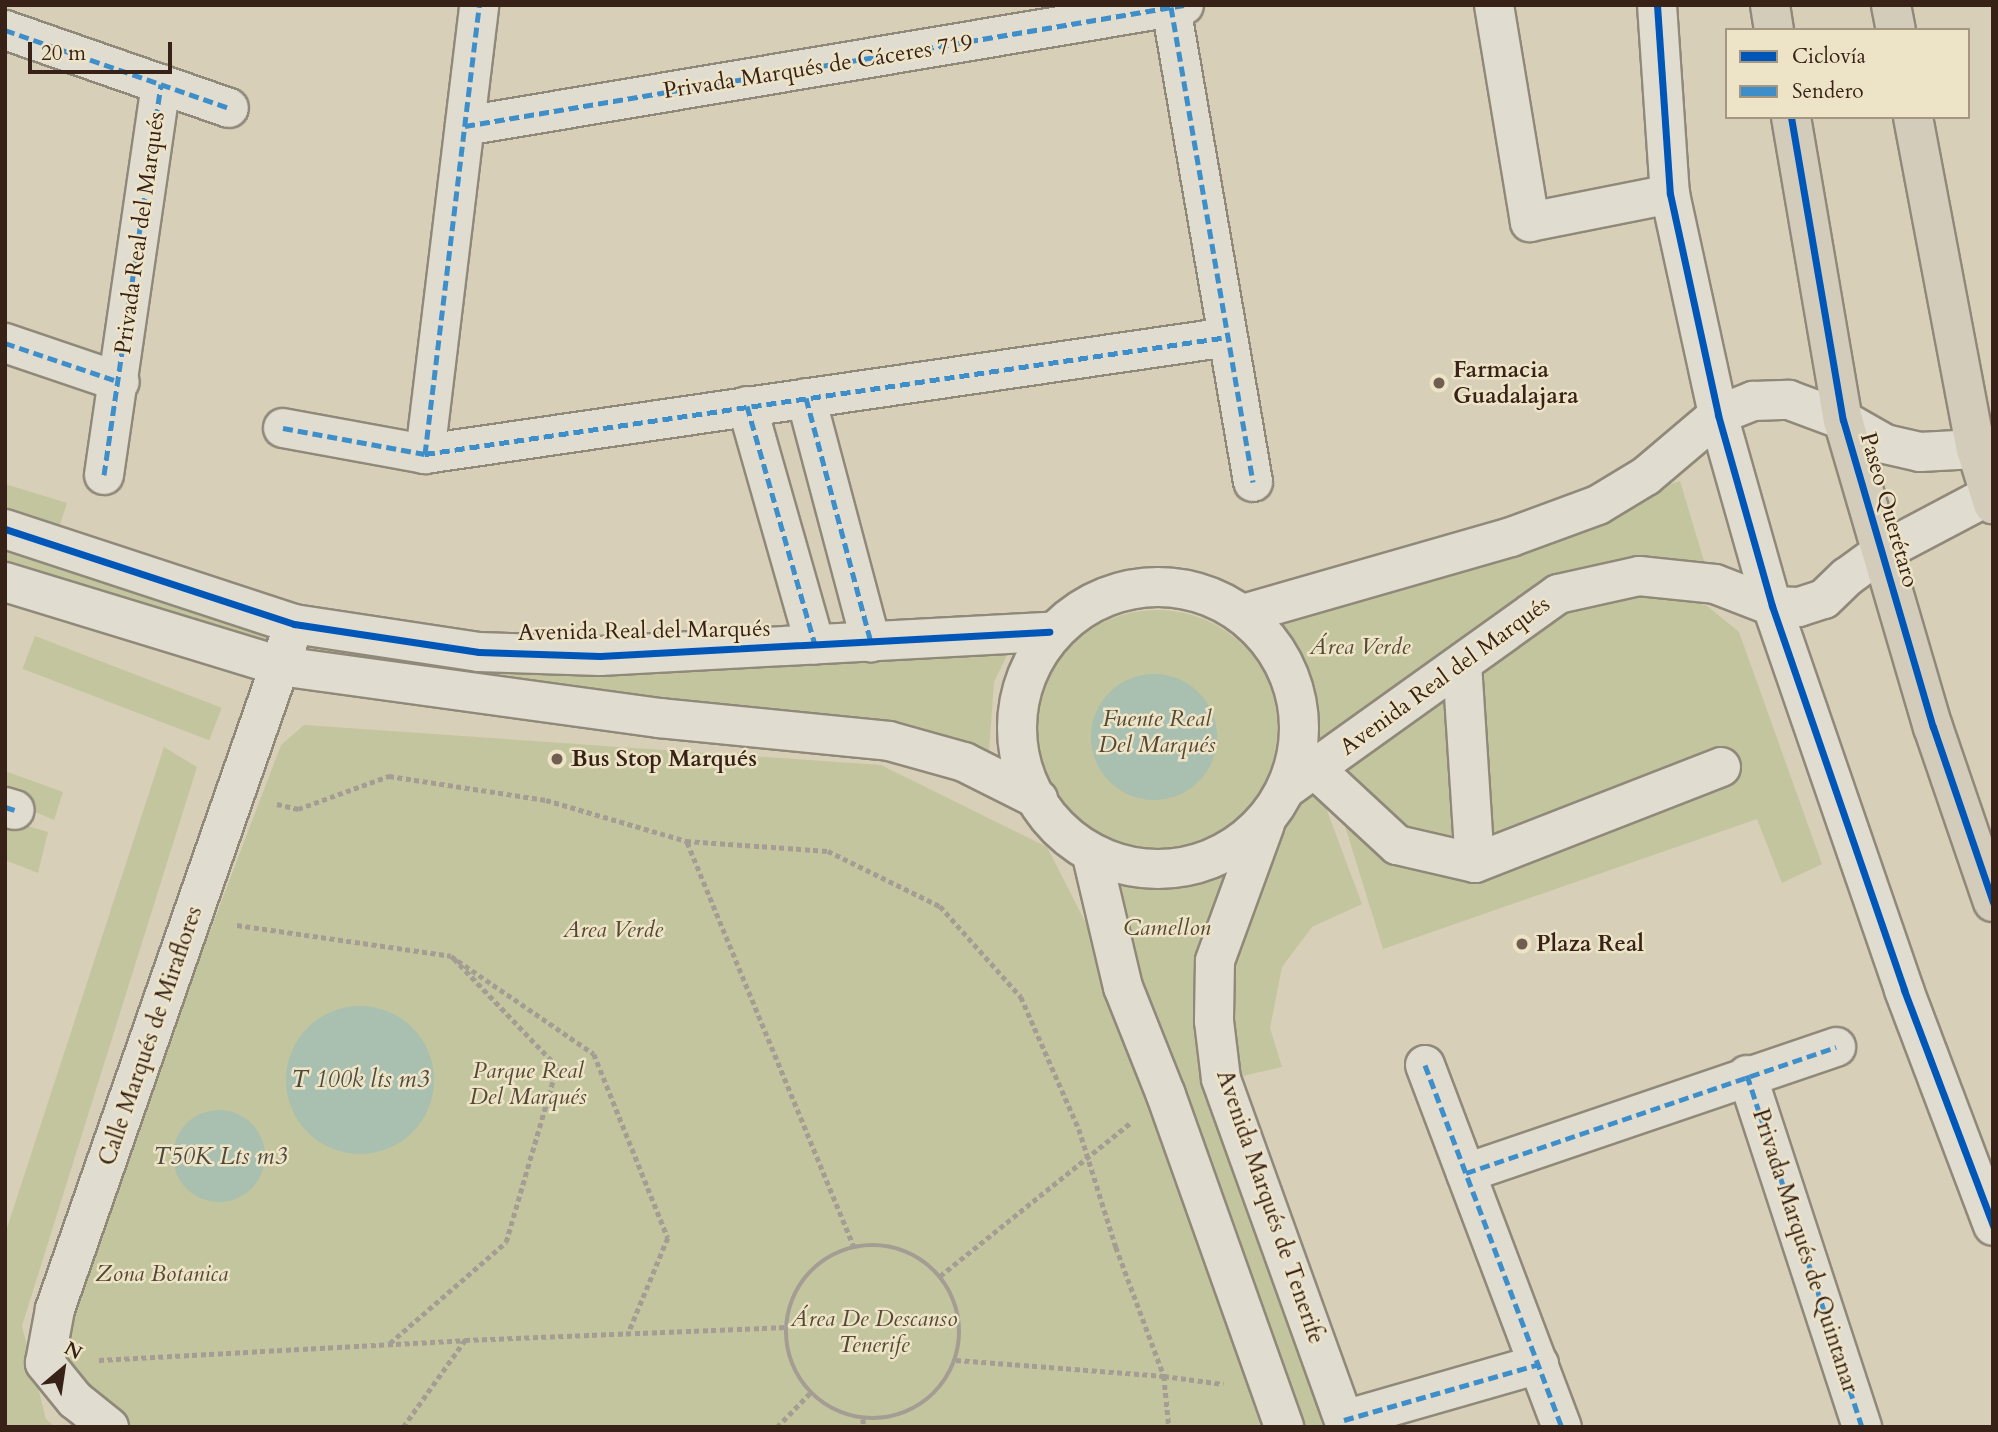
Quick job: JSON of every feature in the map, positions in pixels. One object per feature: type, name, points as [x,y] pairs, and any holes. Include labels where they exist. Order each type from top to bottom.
[{"type":"main road","points":[[1770,5],[1774,28]]},
{"type":"main road","points":[[1891,5],[1896,28]]},
{"type":"main road","name":"Paseo Querétaro","points":[[1791,119],[1824,292],[1843,420],[1933,727],[1993,902]]},
{"type":"main road","points":[[1913,119],[1976,449],[1991,500]]},
{"type":"street","points":[[425,454],[479,5]]},
{"type":"street","points":[[1494,5],[1530,222],[1670,194]]},
{"type":"street","points":[[1657,5],[1670,194],[1717,415],[1772,606],[1899,976],[1993,1226]]},
{"type":"street","name":"Privada Marqués de Cáceres 719","points":[[465,125],[1177,6],[1253,482]]},
{"type":"street","name":"Privada Real del Marqués","points":[[5,30],[229,108]]},
{"type":"street","name":"Privada Real del Marqués","points":[[104,475],[120,382],[161,84]]},
{"type":"street","points":[[283,428],[425,454],[1228,337]]},
{"type":"street","name":"Privada Real del Marqués","points":[[5,343],[120,382]]},
{"type":"street","points":[[806,398],[871,642]]},
{"type":"street","points":[[1243,614],[1511,537],[1598,505],[1646,477],[1717,415],[1753,401],[1789,400],[1843,420],[1885,444],[1920,452],[1976,449]]},
{"type":"street","points":[[747,406],[815,645]]},
{"type":"street","name":"Avenida Real del Marqués","points":[[1302,778],[1558,594],[1639,576],[1715,584],[1772,606],[1799,607],[1824,599],[1847,577],[1880,553],[1991,500]]},
{"type":"street","name":"Avenida Real del Marqués","points":[[5,529],[294,624],[478,652],[600,656],[1049,632]]},
{"type":"street","points":[[5,582],[280,666],[659,718],[889,741],[964,762],[1038,799]]},
{"type":"street","points":[[1092,856],[1153,872],[1215,860],[1265,824],[1302,778],[1296,691],[1276,648],[1243,614],[1178,586],[1108,593],[1049,632],[1028,666],[1016,702],[1015,748],[1038,799],[1092,856],[1123,987],[1166,1094],[1283,1427]]},
{"type":"street","name":"Calle Marqués de Miraflores","points":[[45,1363],[55,1309],[294,624]]},
{"type":"street","points":[[1462,664],[1475,863]]},
{"type":"street","points":[[1302,778],[1397,845],[1475,863],[1721,766]]},
{"type":"street","name":"Avenida Marqués de Tenerife","points":[[1265,824],[1215,961],[1214,1021],[1221,1079],[1345,1424]]},
{"type":"street","points":[[1466,1173],[1747,1075],[1836,1048]]},
{"type":"street","points":[[1425,1065],[1539,1364],[1556,1425]]},
{"type":"street","name":"Privada Marqués de Quintanar","points":[[1747,1075],[1862,1427]]},
{"type":"street","points":[[45,1363],[75,1400],[108,1427]]},
{"type":"street","points":[[1345,1424],[1539,1364]]},
{"type":"path","points":[[298,808],[389,776],[547,800],[686,841],[828,851],[940,906],[1021,997],[1079,1129],[1086,1157],[1164,1376],[1169,1427]]},
{"type":"path","points":[[686,841],[854,1248]]},
{"type":"path","points":[[192,919],[451,956],[594,1054],[668,1238],[628,1334]]},
{"type":"path","points":[[390,1343],[506,1242],[556,1068],[451,956]]},
{"type":"path","points":[[940,1276],[1166,1094]]},
{"type":"path","points":[[866,1245],[893,1248],[918,1258],[940,1276],[955,1301],[961,1331],[956,1360],[942,1386],[920,1406],[893,1418],[863,1419],[835,1410],[810,1393],[794,1368],[786,1341],[797,1288],[815,1267],[839,1252],[866,1245]]},
{"type":"path","points":[[45,1363],[390,1343],[787,1327]]},
{"type":"path","points":[[403,1427],[466,1340]]},
{"type":"path","points":[[956,1360],[1164,1376]]},
{"type":"path","points":[[777,1427],[810,1393]]},
{"type":"path","points":[[863,1419],[864,1427]]},
{"type":"green space","name":"Área Verde","points":[[1680,481],[1707,571],[1643,566],[1315,746],[1309,675],[1266,614]]},
{"type":"green space","points":[[5,484],[67,503],[56,537],[5,518]]},
{"type":"green space","points":[[5,535],[273,626],[265,656],[5,576]]},
{"type":"green space","points":[[1640,591],[1706,605],[1739,632],[1822,864],[1782,883],[1757,819],[1383,949],[1327,768],[1559,596]]},
{"type":"green space","name":"Fuente Real Del Marqués","points":[[1169,610],[1193,615],[1215,624],[1244,646],[1260,664],[1271,686],[1278,709],[1278,757],[1271,780],[1260,802],[1244,820],[1226,836],[1193,851],[1169,856],[1145,856],[1121,851],[1088,836],[1054,802],[1036,757],[1034,721],[1039,697],[1054,664],[1088,630],[1133,612]]},
{"type":"green space","points":[[305,632],[1009,651],[994,682],[989,751],[887,725],[299,662]]},
{"type":"green space","points":[[35,636],[222,708],[209,740],[22,669]]},
{"type":"green space","name":"Parque Real Del Marqués","points":[[304,725],[881,765],[1047,847],[1119,988],[1277,1427],[128,1427],[47,1359],[281,745]]},
{"type":"green space","points":[[164,747],[197,767],[22,1326],[46,1419],[55,1427],[5,1427],[5,1234]]},
{"type":"green space","points":[[5,771],[63,792],[54,820],[5,799]]},
{"type":"green space","points":[[1314,776],[1362,904],[1312,927],[1282,967],[1270,1028],[1282,1067],[1225,1080],[1217,1022],[1269,825],[1293,787]]},
{"type":"green space","points":[[5,819],[48,832],[38,873],[5,860]]},
{"type":"green space","name":"Camellon","points":[[1251,838],[1213,1076],[1337,1427],[1288,1427],[1103,866],[1148,881],[1216,865]]},
{"type":"water","points":[[1154,674],[1178,679],[1199,692],[1212,713],[1217,737],[1212,761],[1199,782],[1178,795],[1154,800],[1130,795],[1109,782],[1096,761],[1091,737],[1096,713],[1109,692],[1130,679]]},
{"type":"water","name":"T 100k lts m3","points":[[360,1006],[388,1012],[412,1028],[428,1052],[434,1080],[428,1108],[412,1132],[388,1148],[360,1154],[332,1148],[308,1132],[292,1108],[286,1080],[292,1052],[308,1028],[332,1012]]},
{"type":"water","name":"T50K Lts m3","points":[[219,1110],[237,1113],[252,1123],[262,1138],[265,1156],[262,1174],[252,1189],[237,1199],[219,1202],[201,1199],[186,1189],[176,1174],[173,1156],[176,1138],[186,1123],[201,1113]]},
{"type":"marked path","points":[[425,454],[479,5]]},
{"type":"marked path","points":[[465,126],[1184,5]]},
{"type":"marked path","points":[[1171,7],[1253,482]]},
{"type":"marked path","points":[[5,30],[229,108]]},
{"type":"marked path","points":[[104,475],[161,84]]},
{"type":"marked path","points":[[283,428],[425,454],[1228,337]]},
{"type":"marked path","points":[[5,343],[120,382]]},
{"type":"marked path","points":[[806,398],[871,642]]},
{"type":"marked path","points":[[747,406],[815,645]]},
{"type":"marked path","points":[[5,807],[15,810]]},
{"type":"marked path","points":[[1466,1173],[1836,1047]]},
{"type":"marked path","points":[[1425,1065],[1562,1427]]},
{"type":"marked path","points":[[1747,1075],[1862,1427]]},
{"type":"marked path","points":[[1344,1420],[1539,1364]]},
{"type":"cycle path","points":[[1657,5],[1670,194],[1718,415],[1772,606],[1904,990],[1993,1226]]},
{"type":"cycle path","points":[[1791,119],[1843,420],[1933,727],[1993,902]]},
{"type":"cycle path","points":[[5,529],[294,624],[479,652],[600,656],[1049,632]]},
{"type":"place","name":"Farmacia Guadalajara","points":[[1439,383]]},
{"type":"place","name":"Bus Stop Marqués","points":[[557,759]]},
{"type":"place","name":"Plaza Real","points":[[1522,944]]},
{"type":"park label","name":"Area Verde","points":[[613,930]]},
{"type":"park label","name":"Zona Botanica","points":[[162,1274]]},
{"type":"park label","name":"Área De Descanso Tenerife","points":[[874,1332]]}]
